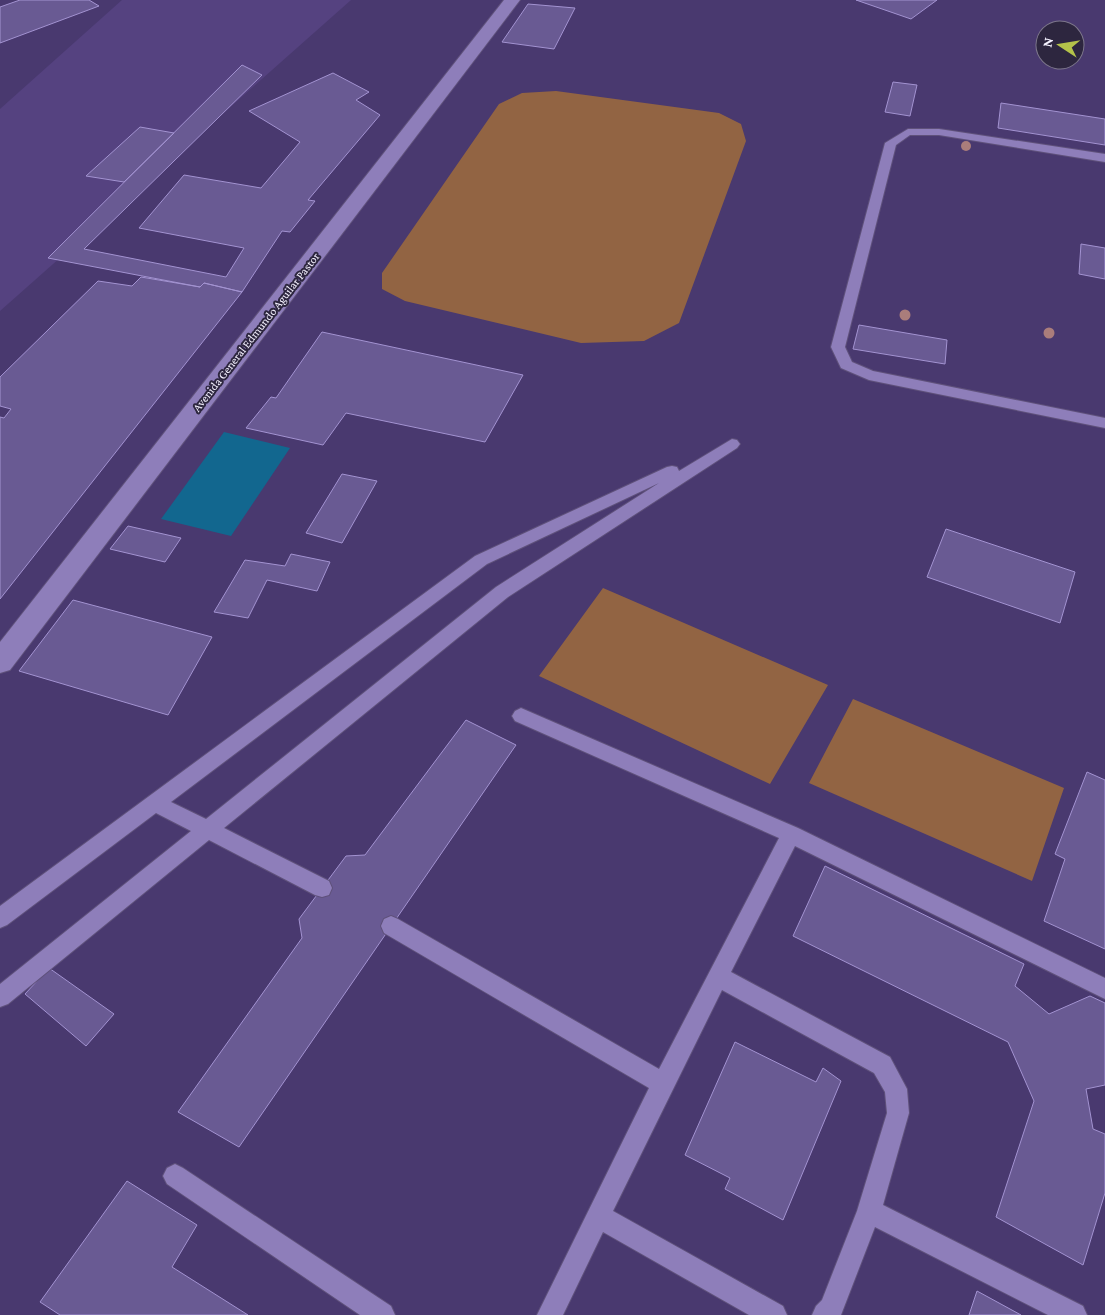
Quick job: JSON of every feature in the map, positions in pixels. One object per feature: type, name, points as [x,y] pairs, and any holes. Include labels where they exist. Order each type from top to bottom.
[{"type":"street","name":"Avenida General Edmundo Aguilar Pastor","points":[[0,662],[512,0]]},
{"type":"lane","points":[[1105,158],[938,132],[908,132],[891,143],[838,347],[846,365],[869,376],[1105,423]]},
{"type":"lane","points":[[0,918],[481,560],[732,444],[502,592],[0,997]]},
{"type":"lane","points":[[521,716],[790,834],[1105,989]]},
{"type":"lane","points":[[155,803],[322,888]]},
{"type":"lane","points":[[550,1315],[663,1084],[790,834]]},
{"type":"lane","points":[[391,926],[663,1084]]},
{"type":"lane","points":[[719,977],[882,1065],[896,1089],[898,1113],[869,1211],[831,1309],[825,1315]]},
{"type":"lane","points":[[175,1176],[382,1315]]},
{"type":"lane","points":[[869,1211],[1074,1315]]},
{"type":"lane","points":[[598,1216],[774,1315]]},
{"type":"shaded area","points":[[122,0],[351,0],[0,311],[0,109]]},
{"type":"shaded area","points":[[556,91],[719,113],[741,124],[746,141],[679,323],[644,341],[581,343],[405,301],[382,289],[382,273],[499,104],[522,93]]},
{"type":"shaded area","points":[[603,588],[828,685],[770,784],[539,676]]},
{"type":"shaded area","points":[[853,699],[1064,788],[1032,881],[809,783]]},
{"type":"water","points":[[224,432],[290,448],[231,536],[161,519]]},
{"type":"building","points":[[20,0],[89,0],[99,6],[0,43],[0,7]]},
{"type":"building","points":[[856,0],[937,0],[911,19]]},
{"type":"building","points":[[528,4],[575,8],[554,49],[502,42]]},
{"type":"building","points":[[242,65],[262,75],[84,249],[226,277],[244,248],[139,228],[184,175],[261,188],[300,142],[249,111],[333,73],[369,92],[356,100],[380,115],[308,200],[315,201],[290,232],[282,231],[242,292],[204,283],[200,287],[48,258]]},
{"type":"building","points":[[893,82],[917,85],[910,116],[885,112]]},
{"type":"building","points":[[1001,103],[1105,119],[1105,145],[998,128]]},
{"type":"building","points":[[140,127],[174,133],[124,182],[86,176]]},
{"type":"building","points":[[1081,244],[1105,248],[1105,279],[1079,274]]},
{"type":"building","points":[[141,277],[200,287],[204,283],[242,292],[0,599],[0,417],[4,418],[11,409],[0,406],[0,377],[98,281],[132,286]]},
{"type":"building","points":[[859,325],[947,340],[945,364],[853,349]]},
{"type":"building","points":[[322,332],[523,375],[485,442],[346,413],[323,445],[246,428],[271,397],[276,398]]},
{"type":"building","points":[[342,474],[377,481],[342,543],[306,533]]},
{"type":"building","points":[[128,526],[181,538],[165,562],[110,549]]},
{"type":"building","points":[[946,529],[1075,572],[1060,623],[927,577]]},
{"type":"building","points":[[291,554],[330,562],[317,591],[267,580],[248,618],[214,612],[245,560],[285,566]]},
{"type":"building","points":[[73,600],[212,637],[168,715],[19,671]]},
{"type":"building","points":[[466,720],[516,745],[239,1147],[178,1112],[302,938],[299,919],[346,856],[365,855]]},
{"type":"building","points":[[1087,772],[1105,780],[1105,949],[1044,921],[1065,859],[1055,854]]},
{"type":"building","points":[[825,866],[1024,964],[1015,986],[1049,1014],[1090,996],[1105,1003],[1105,1085],[1086,1089],[1093,1129],[1105,1134],[1105,1193],[1083,1265],[996,1217],[1034,1101],[1008,1042],[793,936]]},
{"type":"building","points":[[49,968],[114,1014],[86,1046],[25,994]]},
{"type":"building","points":[[735,1042],[816,1082],[823,1068],[841,1081],[783,1220],[725,1189],[730,1178],[685,1155]]},
{"type":"building","points":[[127,1181],[197,1225],[172,1267],[248,1315],[60,1315],[40,1302]]},
{"type":"building","points":[[977,1291],[1021,1315],[969,1315]]}]
